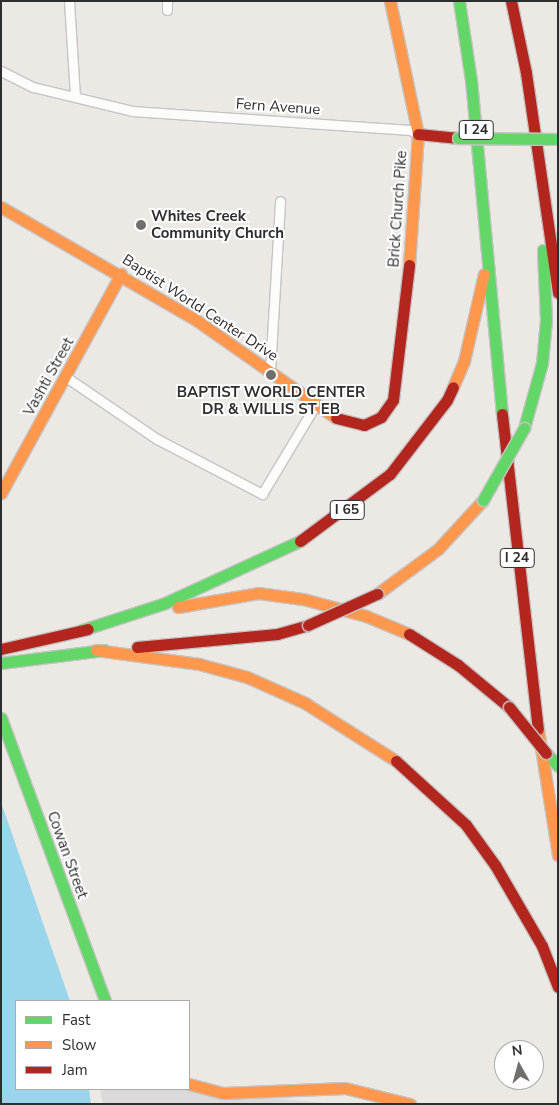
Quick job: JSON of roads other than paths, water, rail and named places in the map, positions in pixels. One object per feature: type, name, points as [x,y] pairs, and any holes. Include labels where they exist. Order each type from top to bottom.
[{"type":"main road","name":"Brick Church Pike","points":[[381,417],[393,400],[398,374],[418,134],[390,1]]},
{"type":"main road","name":"I 24","points":[[459,1],[471,80],[486,260],[534,705],[558,855]]},
{"type":"main road","points":[[512,1],[526,73],[541,196],[558,293]]},
{"type":"main road","name":"Fern Avenue","points":[[418,134],[458,138],[556,139]]},
{"type":"main road","points":[[1,663],[96,650],[230,640],[308,625],[377,594],[438,549],[483,500],[524,428],[542,364],[546,320],[541,196]]},
{"type":"main road","name":"Baptist World Center Drive","points":[[1,207],[121,274],[350,425],[364,425],[381,417]]},
{"type":"main road","name":"I 65","points":[[1,649],[79,631],[165,603],[274,556],[316,532],[390,474],[447,400],[461,369],[486,260]]},
{"type":"main road","name":"Vashti Street","points":[[1,493],[121,274]]},
{"type":"main road","points":[[79,631],[220,596],[258,593],[303,599],[366,616],[411,635],[458,665],[509,707],[558,766]]},
{"type":"main road","points":[[96,650],[200,664],[247,678],[305,703],[393,758],[466,825],[495,865],[542,946],[558,986]]},
{"type":"main road","name":"Cowan Street","points":[[1,718],[105,1000]]},
{"type":"main road","points":[[190,1084],[223,1093],[345,1088],[410,1104]]},
{"type":"street","points":[[69,1],[75,96]]},
{"type":"street","name":"Fern Avenue","points":[[1,71],[33,87],[132,111],[410,130],[418,134]]},
{"type":"street","points":[[270,371],[280,201]]},
{"type":"street","points":[[66,377],[157,439],[262,494],[316,404]]},
{"type":"water","points":[[1,802],[70,1000],[15,1000],[15,1090],[89,1090],[91,1104],[1,1104]]},
{"type":"place","name":"Whites Creek Community Church","points":[[141,225]]},
{"type":"place","name":"BAPTIST WORLD CENTER DR & WILLIS ST EB","points":[[271,375]]}]
